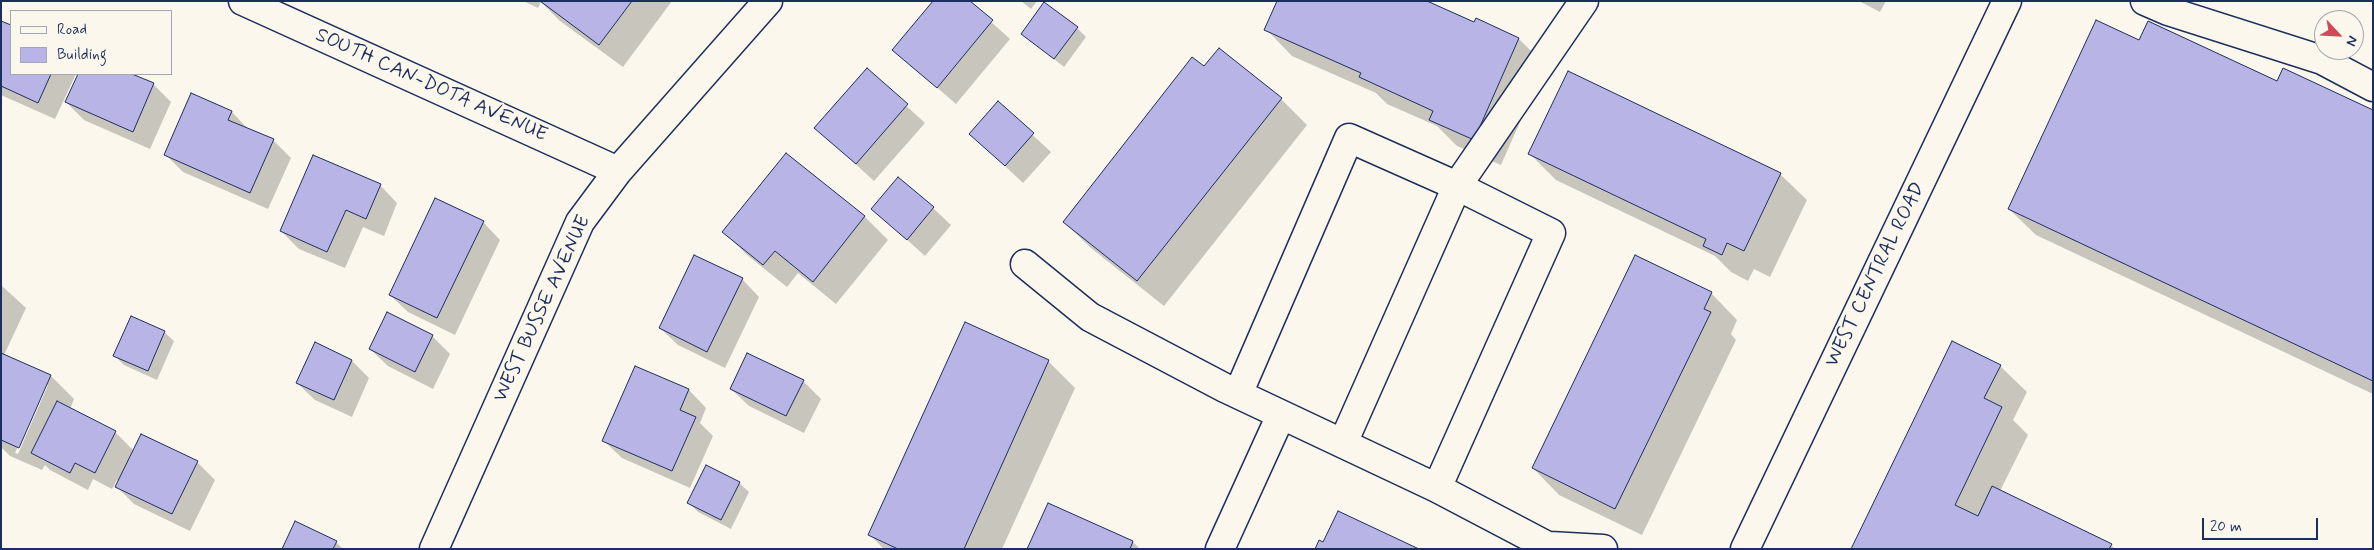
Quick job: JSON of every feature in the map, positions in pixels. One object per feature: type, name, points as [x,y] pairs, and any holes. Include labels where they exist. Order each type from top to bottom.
[{"type":"street","name":"SOUTH CAN-DOTA AVENUE","points":[[243,1],[618,171]]},
{"type":"street","name":"WEST BUSSE AVENUE","points":[[434,549],[580,222],[618,171],[768,1]]},
{"type":"street","points":[[1342,443],[1457,186],[1584,1]]},
{"type":"street","name":"WEST CENTRAL ROAD","points":[[1745,549],[2007,1]]},
{"type":"street","points":[[2145,1],[2168,11],[2322,60],[2373,87]]},
{"type":"street","points":[[1238,394],[1348,138],[1457,186],[1551,233],[1437,488]]},
{"type":"street","points":[[1025,264],[1090,317],[1238,394],[1437,488],[1551,547],[1603,549]]},
{"type":"street","points":[[1220,549],[1282,415]]},
{"type":"building","points":[[540,1],[632,1],[599,45]]},
{"type":"building","points":[[933,1],[970,1],[993,20],[937,88],[892,50]]},
{"type":"building","points":[[1277,1],[1427,1],[1474,22],[1476,18],[1519,38],[1474,140],[1429,120],[1433,111],[1359,77],[1361,73],[1264,30]]},
{"type":"building","points":[[1044,2],[1078,27],[1054,59],[1021,34]]},
{"type":"building","points":[[2096,20],[2139,40],[2148,21],[2277,81],[2283,68],[2373,110],[2373,381],[2008,209]]},
{"type":"building","points":[[1,21],[10,25],[10,75],[51,75],[38,103],[1,86]]},
{"type":"building","points":[[1219,48],[1282,98],[1137,281],[1063,222],[1192,57],[1204,66]]},
{"type":"building","points":[[867,68],[908,104],[856,164],[814,128]]},
{"type":"building","points":[[1568,71],[1781,173],[1744,251],[1727,243],[1722,255],[1703,246],[1706,239],[1528,154]]},
{"type":"building","points":[[78,75],[134,75],[154,83],[133,132],[65,102]]},
{"type":"building","points":[[191,93],[232,111],[228,120],[274,139],[250,193],[164,155]]},
{"type":"building","points":[[998,101],[1034,133],[1005,166],[969,134]]},
{"type":"building","points":[[786,153],[865,216],[813,282],[775,251],[763,265],[722,232]]},
{"type":"building","points":[[313,155],[381,184],[366,219],[346,210],[327,252],[280,231]]},
{"type":"building","points":[[898,177],[934,207],[907,240],[871,209]]},
{"type":"building","points":[[435,198],[484,221],[437,318],[389,295]]},
{"type":"building","points":[[694,255],[743,278],[707,352],[659,328]]},
{"type":"building","points":[[1635,255],[1712,292],[1704,309],[1711,312],[1615,509],[1532,468]]},
{"type":"building","points":[[387,312],[433,335],[415,372],[369,349]]},
{"type":"building","points":[[131,316],[165,331],[148,371],[113,356]]},
{"type":"building","points":[[965,322],[1049,360],[964,549],[898,549],[868,535]]},
{"type":"building","points":[[1952,341],[2001,365],[1984,398],[2002,407],[1955,505],[1978,516],[1992,486],[2112,544],[2109,549],[1851,549]]},
{"type":"building","points":[[315,342],[352,360],[334,400],[296,383]]},
{"type":"building","points":[[1,353],[51,375],[19,448],[1,440]]},
{"type":"building","points":[[747,353],[804,380],[786,416],[730,389]]},
{"type":"building","points":[[635,366],[689,389],[680,410],[696,417],[672,471],[602,441]]},
{"type":"building","points":[[57,401],[116,431],[95,473],[75,463],[70,473],[31,453]]},
{"type":"building","points":[[141,434],[198,461],[172,514],[115,487]]},
{"type":"building","points":[[706,465],[740,482],[721,520],[687,503]]},
{"type":"building","points":[[1048,503],[1133,541],[1130,549],[1027,549]]},
{"type":"building","points":[[1338,511],[1419,549],[1315,549],[1319,540],[1323,542]]},
{"type":"building","points":[[295,521],[337,541],[333,549],[282,549]]}]
